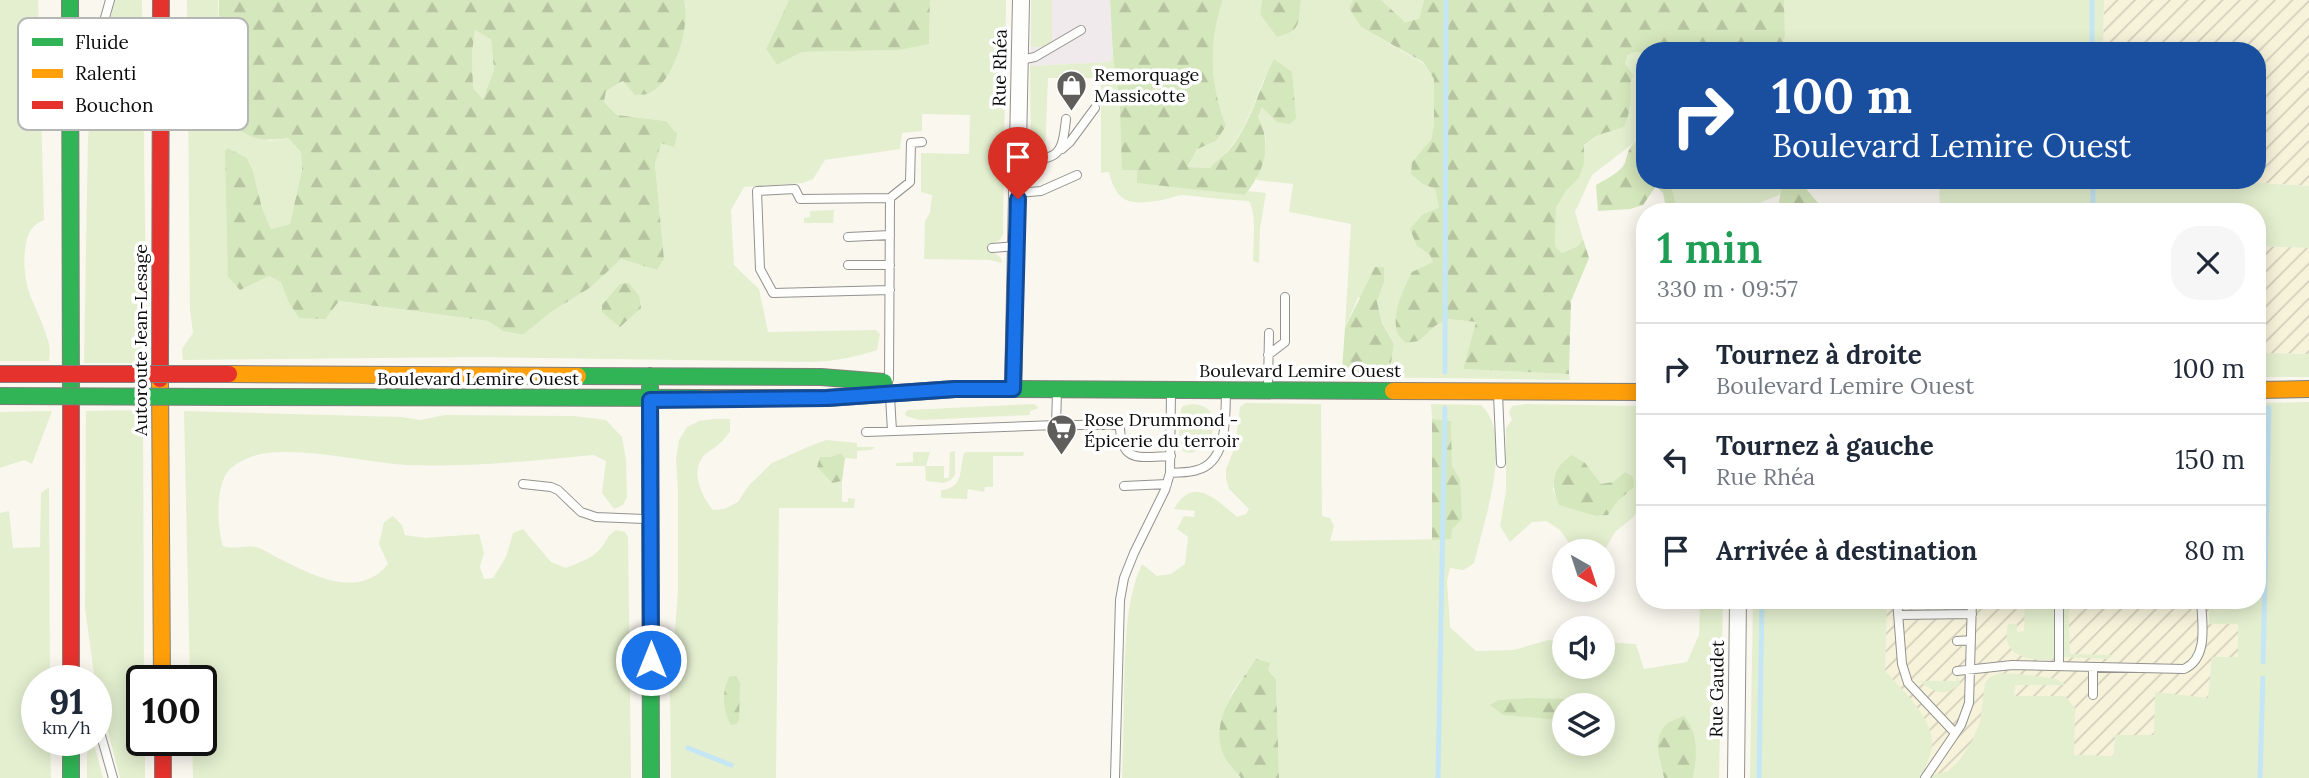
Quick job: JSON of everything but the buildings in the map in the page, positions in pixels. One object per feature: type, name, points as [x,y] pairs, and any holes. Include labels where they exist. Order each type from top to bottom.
[{"type":"main road","points":[[68,0],[69,18]]},
{"type":"main road","name":"Autoroute Jean-Lesage","points":[[161,0],[161,18]]},
{"type":"main road","points":[[70,130],[71,665]]},
{"type":"main road","name":"Autoroute Jean-Lesage","points":[[161,130],[162,665]]},
{"type":"main road","name":"Boulevard Lemire Ouest","points":[[0,374],[821,377],[890,388],[1636,392]]},
{"type":"main road","points":[[650,376],[651,778]]},
{"type":"main road","name":"Boulevard Lemire Ouest","points":[[0,396],[650,400],[827,398],[890,388]]},
{"type":"main road","points":[[2266,390],[2309,389]]},
{"type":"main road","points":[[71,756],[71,778]]},
{"type":"main road","points":[[163,756],[163,778]]},
{"type":"street","name":"Rue Rhéa","points":[[1013,389],[1021,0]]},
{"type":"street","name":"Rue Gaudet","points":[[1736,778],[1738,609]]},
{"type":"lane","points":[[105,18],[110,0]]},
{"type":"lane","points":[[1020,60],[1035,57],[1081,30]]},
{"type":"lane","points":[[1018,161],[1049,158],[1057,153],[1070,142],[1095,108]]},
{"type":"lane","points":[[1057,153],[1064,140],[1066,118]]},
{"type":"lane","points":[[890,290],[773,293],[760,269],[757,191],[795,190],[800,199],[890,198],[909,182],[911,143],[922,142]]},
{"type":"lane","points":[[1018,193],[1041,191],[1077,174]]},
{"type":"lane","points":[[890,198],[892,431]]},
{"type":"lane","points":[[848,237],[890,235]]},
{"type":"lane","points":[[992,248],[1017,246]]},
{"type":"lane","points":[[848,265],[890,265]]},
{"type":"lane","points":[[1268,355],[1285,342],[1285,297]]},
{"type":"lane","points":[[1268,389],[1269,333]]},
{"type":"lane","points":[[1056,425],[1057,389]]},
{"type":"lane","points":[[1115,778],[1120,600],[1124,578],[1170,473],[1171,389]]},
{"type":"lane","points":[[1170,473],[1197,470],[1217,454],[1223,432],[1226,389]]},
{"type":"lane","points":[[1497,391],[1501,463]]},
{"type":"lane","points":[[866,432],[1120,425],[1120,441],[1128,453],[1143,457],[1171,456]]},
{"type":"lane","points":[[523,484],[558,490],[581,512],[596,517],[650,519]]},
{"type":"lane","points":[[1124,486],[1167,484]]},
{"type":"lane","points":[[1897,609],[1902,664],[1908,683],[1955,733]]},
{"type":"lane","points":[[1925,778],[1961,725],[1969,703],[1972,609]]},
{"type":"lane","points":[[2059,609],[2059,666]]},
{"type":"lane","points":[[1957,671],[2012,665],[2184,669],[2196,662],[2201,647],[2201,609]]},
{"type":"lane","points":[[1898,615],[1972,614]]},
{"type":"lane","points":[[1957,641],[1971,640]]},
{"type":"lane","points":[[2093,667],[2093,695]]},
{"type":"lane","points":[[107,756],[113,778]]},
{"type":"shaded area","points":[[1031,0],[1110,0],[1113,56],[1109,62],[1030,66]]},
{"type":"shaded area","points":[[2104,0],[2309,0],[2309,186],[2266,183],[2266,42],[2103,42]]},
{"type":"shaded area","points":[[2266,246],[2309,248],[2309,354],[2266,353]]},
{"type":"shaded area","points":[[2266,564],[2271,665],[2268,778],[1901,778],[1885,671],[1887,609],[2266,609]]},
{"type":"green space","points":[[0,0],[38,0],[38,18],[18,18],[18,130],[42,130],[44,220],[35,225],[28,235],[24,264],[31,297],[49,342],[49,361],[0,361]]},
{"type":"green space","points":[[115,0],[142,0],[142,18],[111,18]]},
{"type":"green space","points":[[187,0],[218,0],[218,18],[187,18]]},
{"type":"green space","points":[[219,0],[684,0],[686,11],[682,38],[665,79],[647,94],[635,95],[623,81],[606,91],[604,102],[617,115],[666,121],[677,134],[674,147],[661,143],[655,164],[664,259],[657,270],[621,259],[591,287],[551,312],[523,335],[503,331],[488,321],[339,301],[325,319],[299,318],[288,301],[281,282],[269,276],[240,290],[228,277],[225,151],[228,148],[247,158],[271,229],[290,224],[302,170],[301,152],[288,138],[264,139],[248,135],[241,130],[248,130],[248,18],[219,18]],"holes":[[[475,30],[491,39],[494,70],[483,99],[473,88],[472,52]]]},
{"type":"green space","points":[[684,0],[789,0],[766,49],[777,65],[802,52],[898,50],[929,44],[930,0],[1006,0],[1003,234],[1000,240],[990,245],[1002,263],[990,260],[924,259],[925,221],[930,213],[932,195],[921,192],[921,153],[969,154],[970,115],[922,114],[922,131],[902,133],[900,149],[825,160],[813,179],[803,183],[744,187],[731,210],[734,265],[759,289],[768,332],[876,330],[880,334],[877,350],[814,362],[481,357],[183,360],[182,349],[193,333],[190,310],[188,130],[248,130],[248,127],[270,141],[288,138],[301,152],[302,170],[290,224],[271,229],[247,158],[228,148],[240,289],[269,276],[281,282],[288,301],[338,301],[488,321],[503,331],[523,335],[551,312],[591,287],[621,259],[657,270],[664,259],[655,164],[666,121],[617,115],[604,102],[606,91],[624,81],[686,7]]},
{"type":"green space","points":[[789,0],[930,0],[929,44],[899,50],[802,52],[777,65],[766,49]]},
{"type":"green space","points":[[1031,0],[1052,0],[1052,40],[1047,47],[1031,47]]},
{"type":"green space","points":[[1110,0],[1223,0],[1215,32],[1213,63],[1217,95],[1226,126],[1216,141],[1197,149],[1187,167],[1210,168],[1230,149],[1249,117],[1274,59],[1292,72],[1296,118],[1290,124],[1277,122],[1262,107],[1258,117],[1265,138],[1264,158],[1257,177],[1245,195],[1137,183],[1137,170],[1122,170],[1120,107],[1113,56]]},
{"type":"green space","points":[[1223,0],[1262,0],[1260,14],[1300,3],[1301,0],[1353,0],[1349,8],[1361,27],[1423,63],[1434,79],[1434,124],[1431,141],[1412,162],[1423,184],[1435,189],[1439,208],[1417,246],[1430,255],[1434,262],[1406,343],[1419,341],[1447,319],[1476,322],[1463,369],[1569,374],[1570,380],[1296,376],[1296,368],[1390,370],[1394,344],[1382,322],[1377,302],[1384,282],[1358,298],[1345,328],[1351,224],[1289,212],[1293,184],[1256,180],[1266,148],[1265,134],[1258,117],[1262,107],[1265,77],[1245,123],[1228,151],[1210,168],[1186,167],[1197,148],[1216,141],[1226,126],[1217,95],[1213,63],[1215,32]]},
{"type":"green space","points":[[1262,0],[1301,0],[1299,20],[1295,28],[1277,37],[1260,14]]},
{"type":"green space","points":[[1353,0],[1381,0],[1405,22],[1419,19],[1424,0],[1784,0],[1785,36],[1783,42],[1636,42],[1636,52],[1627,55],[1625,64],[1633,75],[1628,117],[1624,127],[1598,135],[1584,145],[1584,164],[1579,178],[1566,191],[1556,208],[1555,246],[1562,253],[1578,246],[1583,239],[1589,258],[1571,301],[1569,374],[1463,369],[1476,322],[1447,319],[1419,341],[1406,343],[1396,327],[1399,302],[1412,272],[1433,262],[1430,255],[1417,246],[1410,229],[1423,214],[1439,208],[1435,189],[1423,184],[1411,174],[1412,162],[1431,140],[1434,124],[1434,79],[1423,62],[1361,27],[1349,8]]},
{"type":"green space","points":[[1381,0],[1424,0],[1419,19],[1405,22]]},
{"type":"green space","points":[[1784,0],[2104,0],[2103,42],[1783,42]]},
{"type":"green space","points":[[475,30],[491,38],[494,70],[483,99],[473,88],[472,52]]},
{"type":"green space","points":[[1636,52],[1636,142],[1592,175],[1575,212],[1583,239],[1578,246],[1562,253],[1555,246],[1556,208],[1566,191],[1579,178],[1584,164],[1584,146],[1598,135],[1631,98],[1626,55]]},
{"type":"green space","points":[[1113,56],[1120,107],[1137,170],[1137,182],[1245,195],[1248,191],[1266,193],[1260,229],[1259,263],[1253,261],[1254,221],[1249,201],[1183,195],[1134,202],[1121,197],[1109,172],[1101,173],[1101,78],[1048,78],[1045,153],[1031,152],[1030,66],[1109,62]]},
{"type":"green space","points":[[89,130],[144,130],[147,363],[84,363]]},
{"type":"green space","points":[[1636,142],[1636,189],[1654,189],[1644,203],[1636,203],[1636,207],[1598,211],[1596,185],[1623,167],[1629,150]]},
{"type":"green space","points":[[2266,183],[2309,186],[2309,248],[2266,246],[2266,203],[1940,203],[1939,189],[2266,189]]},
{"type":"green space","points":[[1659,189],[1672,189],[1676,203],[1665,203]]},
{"type":"green space","points":[[1672,189],[1781,189],[1779,195],[1759,203],[1676,203]]},
{"type":"green space","points":[[1781,189],[1806,189],[1818,203],[1779,203]]},
{"type":"green space","points":[[834,210],[833,223],[804,223],[804,218],[810,217],[810,211]]},
{"type":"green space","points":[[1375,267],[1384,267],[1384,282],[1377,302],[1382,323],[1394,344],[1390,370],[1342,369],[1345,328]]},
{"type":"green space","points":[[629,283],[639,296],[641,308],[620,327],[602,312],[602,305],[620,284]]},
{"type":"green space","points":[[2266,353],[2309,354],[2309,377],[2266,377]]},
{"type":"green space","points":[[2309,402],[2309,778],[1931,778],[1948,771],[1959,761],[1980,722],[1985,683],[1990,677],[2000,673],[2056,679],[2066,685],[2015,685],[2014,696],[2065,696],[2075,708],[2074,755],[2114,756],[2115,735],[2154,735],[2155,692],[2208,698],[2212,657],[2238,657],[2238,624],[2209,624],[2209,609],[2266,609],[2266,403]]},
{"type":"green space","points":[[1245,403],[1321,404],[1322,516],[1330,518],[1334,526],[1330,541],[1450,539],[1460,479],[1452,466],[1451,422],[1432,419],[1431,404],[1481,405],[1491,419],[1496,437],[1494,481],[1474,563],[1464,570],[1450,568],[1447,581],[1450,627],[1476,651],[1514,650],[1552,640],[1552,679],[1615,679],[1615,643],[1636,644],[1644,669],[1687,662],[1699,635],[1700,609],[1723,609],[1719,778],[1693,778],[1695,769],[1659,759],[1664,778],[1279,778],[1276,680],[1256,659],[1233,691],[1225,710],[1225,757],[1241,778],[1122,778],[1126,636],[1136,578],[1142,564],[1157,576],[1171,574],[1185,564],[1188,537],[1177,529],[1184,516],[1194,517],[1195,511],[1174,509],[1189,493],[1197,492],[1213,498],[1237,517],[1246,514],[1249,509],[1229,489],[1226,469],[1235,447],[1240,407]]},
{"type":"green space","points":[[1034,404],[1039,408],[1030,411],[1030,415],[920,420],[906,416],[905,413],[908,410]]},
{"type":"green space","points":[[1192,404],[1205,407],[1212,414],[1214,423],[1207,442],[1192,453],[1183,451],[1179,436],[1181,409]]},
{"type":"green space","points":[[1526,404],[1636,406],[1636,514],[1611,539],[1566,539],[1560,530],[1546,521],[1532,522],[1510,542],[1500,526],[1506,491],[1506,428],[1512,420],[1509,412],[1512,406]],"holes":[[[1625,472],[1634,487],[1618,501],[1608,515],[1594,516],[1559,504],[1553,490],[1555,475],[1595,477],[1601,484],[1613,482]]]},
{"type":"green space","points":[[143,410],[144,665],[126,665],[126,756],[145,756],[145,778],[120,778],[112,747],[112,665],[93,665],[85,608],[86,411]]},
{"type":"green space","points":[[52,411],[32,464],[24,460],[0,468],[0,412]]},
{"type":"green space","points":[[184,411],[402,417],[420,420],[445,415],[574,416],[606,420],[622,437],[627,497],[623,505],[614,509],[602,493],[606,461],[594,455],[501,463],[407,465],[282,452],[248,458],[230,469],[222,484],[219,528],[223,546],[257,548],[317,576],[348,583],[376,575],[388,564],[379,544],[384,522],[393,516],[402,525],[405,535],[425,538],[479,534],[484,553],[480,567],[484,579],[493,578],[506,557],[513,533],[523,529],[551,562],[566,568],[594,555],[616,530],[625,532],[628,537],[631,778],[193,778],[192,756],[217,756],[217,665],[190,665]]},
{"type":"green space","points":[[730,419],[730,432],[699,464],[698,478],[702,492],[713,510],[724,509],[738,502],[749,485],[772,463],[810,446],[826,440],[857,443],[857,447],[875,447],[857,451],[857,459],[845,458],[841,453],[820,458],[817,467],[832,483],[842,481],[842,502],[848,502],[848,498],[855,499],[854,508],[779,508],[776,778],[671,778],[670,692],[678,591],[676,459],[679,440],[687,427],[699,421]]},
{"type":"green space","points":[[1432,419],[1451,421],[1452,466],[1460,479],[1462,519],[1452,529],[1451,539],[1432,540]]},
{"type":"green space","points":[[955,451],[955,475],[944,483],[926,481],[925,466],[896,466],[896,463],[913,462],[913,452],[930,452],[926,466],[944,466],[944,478],[949,478],[950,452]]},
{"type":"green space","points":[[1024,452],[1023,456],[993,456],[993,487],[985,487],[984,492],[968,489],[967,499],[941,498],[941,490],[954,486],[957,482],[964,453]]},
{"type":"green space","points":[[841,453],[845,458],[842,481],[832,483],[817,467],[820,457]]},
{"type":"green space","points":[[1572,455],[1585,463],[1601,484],[1613,482],[1625,472],[1633,477],[1634,487],[1618,501],[1608,515],[1595,516],[1559,505],[1554,490],[1555,477],[1560,465]]},
{"type":"green space","points":[[49,487],[50,665],[21,665],[21,756],[50,756],[51,778],[0,778],[0,513],[9,511],[13,548],[40,547],[41,493]]},
{"type":"green space","points":[[1753,609],[1887,609],[1885,671],[1916,705],[1931,736],[1930,754],[1920,778],[1750,778]]},
{"type":"green space","points":[[2025,609],[2061,609],[2055,657],[2051,660],[2032,659],[2014,652],[2007,641],[2008,624],[2017,624],[2017,632],[2024,631]]},
{"type":"green space","points":[[2062,609],[2068,609],[2070,654],[2111,655],[2107,659],[2064,657]]},
{"type":"green space","points":[[1256,659],[1270,663],[1268,670],[1276,680],[1279,778],[1241,778],[1224,756],[1220,743],[1222,717],[1227,704]]},
{"type":"green space","points":[[1957,675],[1960,683],[1951,691],[1945,692],[1935,691],[1920,681],[1956,681]]},
{"type":"green space","points":[[730,676],[737,677],[740,684],[739,720],[731,725],[724,701]]},
{"type":"green space","points":[[1552,699],[1552,719],[1503,715],[1490,705],[1499,700]]},
{"type":"green space","points":[[1684,716],[1694,738],[1696,754],[1693,778],[1664,778],[1658,749],[1660,735],[1668,723]]},
{"type":"green space","points":[[87,756],[97,756],[103,778],[87,778]]},
{"type":"waterway","points":[[1445,372],[1446,0]]},
{"type":"waterway","points":[[2092,0],[2092,42]]},
{"type":"waterway","points":[[2093,189],[2093,203]]},
{"type":"waterway","points":[[1438,778],[1445,408]]},
{"type":"waterway","points":[[2266,408],[2269,408],[2266,535]]},
{"type":"waterway","points":[[1759,778],[1762,609]]},
{"type":"waterway","points":[[2263,662],[2264,609]]},
{"type":"waterway","points":[[2260,778],[2263,678]]},
{"type":"waterway","points":[[688,748],[731,765]]},
{"type":"traffic: fast","points":[[70,0],[70,18]]},
{"type":"traffic: fast","points":[[70,130],[71,406]]},
{"type":"traffic: fast","points":[[578,376],[821,377],[884,382]]},
{"type":"traffic: fast","points":[[650,376],[651,778]]},
{"type":"traffic: fast","points":[[1005,389],[1393,391]]},
{"type":"traffic: fast","points":[[0,396],[229,397]]},
{"type":"traffic: fast","points":[[229,397],[704,398]]},
{"type":"traffic: fast","points":[[71,756],[71,778]]},
{"type":"traffic: slow","points":[[229,374],[578,376]]},
{"type":"traffic: slow","points":[[160,379],[162,665]]},
{"type":"traffic: slow","points":[[704,398],[827,398],[955,389],[1005,389]]},
{"type":"traffic: slow","points":[[2266,390],[2309,389]]},
{"type":"traffic: slow","points":[[1393,391],[1636,392]]},
{"type":"traffic: jam","points":[[161,0],[161,18]]},
{"type":"traffic: jam","points":[[160,379],[161,130]]},
{"type":"traffic: jam","points":[[0,374],[229,374]]},
{"type":"traffic: jam","points":[[71,406],[71,665]]},
{"type":"traffic: jam","points":[[163,756],[163,778]]},
{"type":"place","name":"Remorquage Massicotte","points":[[1071,112]]},
{"type":"place","name":"Rose Drummond - Épicerie du terroir","points":[[1061,457]]},
{"type":"route","points":[[651,660],[650,400],[827,398],[955,389],[1013,389],[1018,199]]}]
